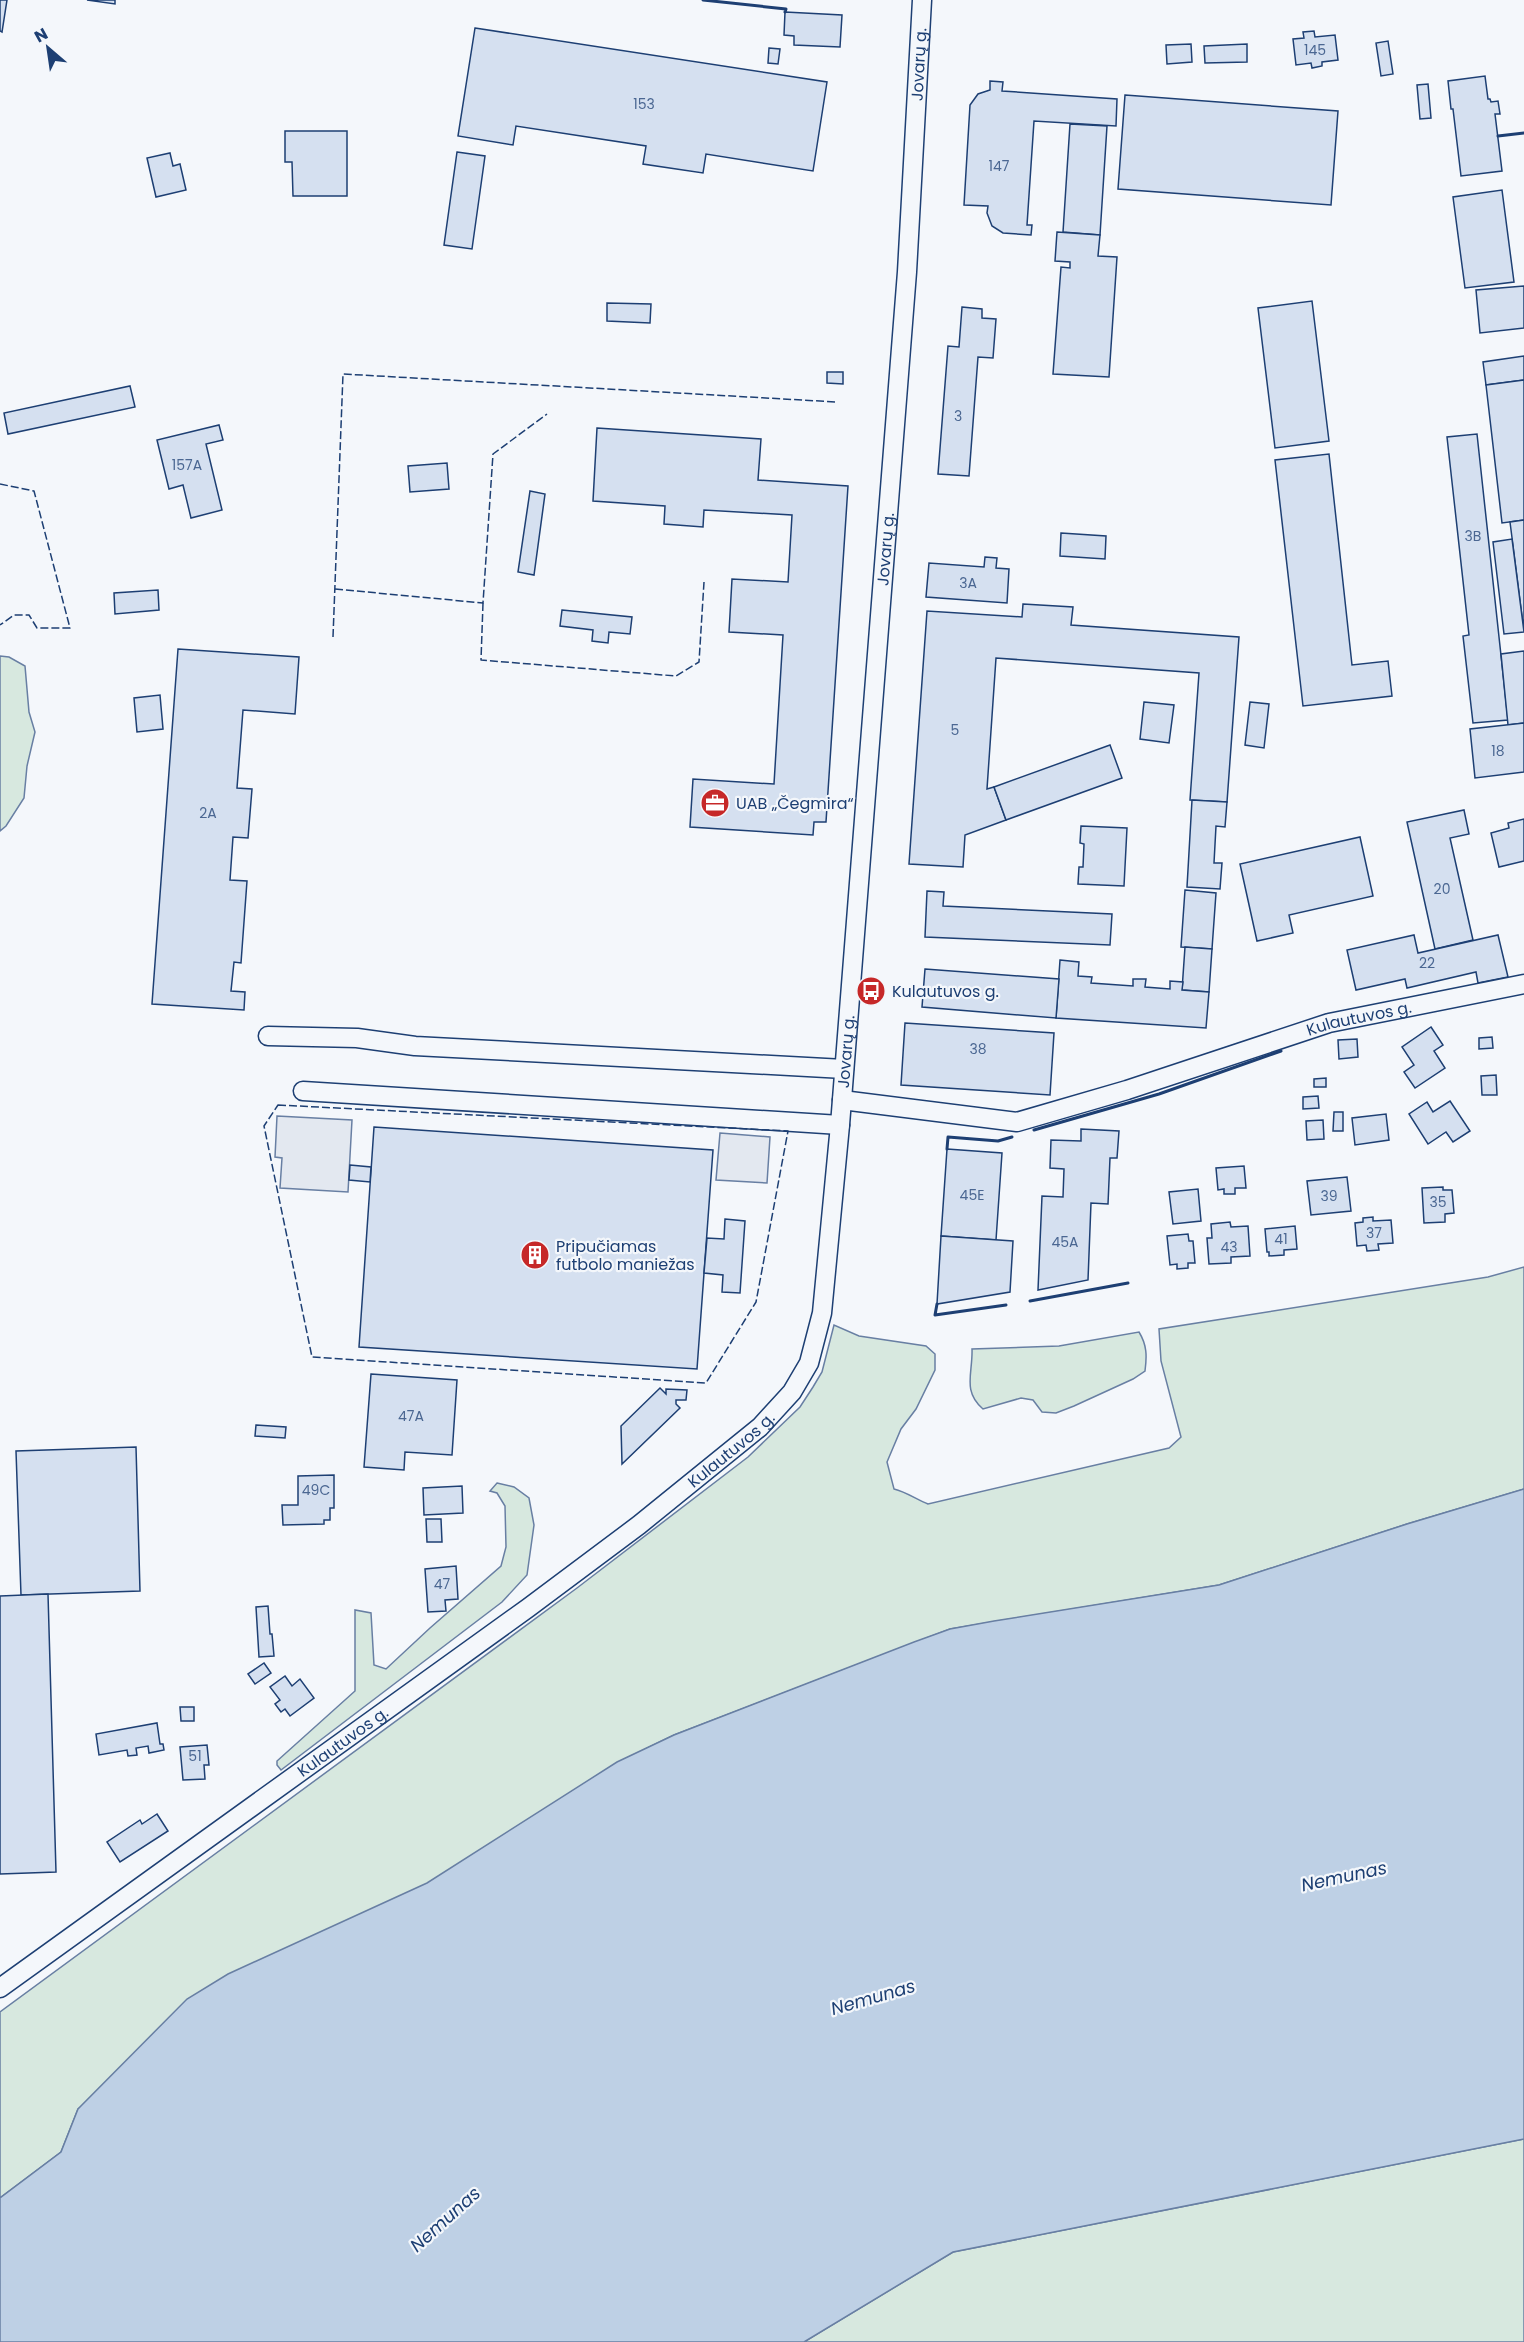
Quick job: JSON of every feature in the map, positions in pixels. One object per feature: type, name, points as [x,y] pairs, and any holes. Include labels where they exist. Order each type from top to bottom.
[{"type":"street","name":"Jovarų g.","points":[[842,1100],[906,283],[922,0]]},
{"type":"street","name":"Kulautuvos g.","points":[[0,1988],[528,1608],[632,1530],[760,1427],[792,1392],[803,1376],[820,1330],[842,1100],[1017,1122],[1127,1090],[1329,1023],[1524,984]]},
{"type":"street","points":[[268,1036],[357,1038],[415,1046],[844,1069]]},
{"type":"street","points":[[303,1090],[840,1125]]},
{"type":"shaded area","points":[[0,656],[9,657],[25,666],[29,712],[35,732],[27,766],[24,798],[6,826],[0,831]]},
{"type":"shaded area","points":[[277,1116],[352,1120],[348,1192],[280,1188],[282,1158],[275,1157]]},
{"type":"shaded area","points":[[720,1133],[770,1137],[767,1183],[716,1180]]},
{"type":"shaded area","points":[[1524,1267],[1524,1489],[1219,1585],[950,1629],[674,1735],[617,1763],[78,2109],[61,2152],[0,2198],[0,2012],[577,1588],[748,1457],[800,1407],[822,1372],[834,1325],[859,1336],[926,1346],[935,1354],[935,1370],[916,1409],[901,1429],[887,1462],[894,1489],[928,1504],[1169,1448],[1181,1437],[1161,1361],[1159,1329],[1488,1277]]},
{"type":"shaded area","points":[[1139,1332],[1146,1351],[1145,1371],[1133,1379],[1056,1413],[1042,1412],[1033,1400],[1021,1398],[983,1409],[973,1395],[970,1381],[972,1349],[1059,1346]]},
{"type":"shaded area","points":[[497,1483],[514,1487],[529,1498],[534,1525],[527,1575],[502,1602],[281,1770],[277,1761],[355,1691],[355,1610],[371,1613],[374,1665],[386,1669],[501,1566],[506,1547],[505,1506],[497,1493],[490,1491]]},
{"type":"shaded area","points":[[1524,2139],[1524,2342],[804,2342],[953,2252]]},
{"type":"water","name":"Nemunas","points":[[1524,1489],[1524,2139],[953,2252],[804,2342],[0,2342],[0,2198],[61,2152],[78,2109],[187,1999],[228,1974],[427,1883],[617,1762],[674,1735],[914,1642],[950,1629],[1219,1585]]},
{"type":"building","points":[[0,0],[7,0],[2,32],[0,31]]},
{"type":"building","points":[[87,0],[115,0],[115,4]]},
{"type":"building","points":[[785,12],[842,15],[840,47],[794,45],[794,36],[784,35]]},
{"type":"building","points":[[475,28],[827,82],[813,171],[706,154],[703,173],[643,164],[646,146],[516,126],[513,145],[458,136]]},
{"type":"building","points":[[1314,31],[1315,37],[1335,35],[1338,60],[1322,62],[1322,66],[1312,68],[1311,63],[1296,65],[1293,39],[1304,38],[1303,32]]},
{"type":"building","points":[[1388,41],[1393,74],[1381,76],[1376,43]]},
{"type":"building","points":[[1191,44],[1192,62],[1167,64],[1166,45]]},
{"type":"building","points":[[1247,44],[1247,62],[1205,63],[1204,46]]},
{"type":"building","points":[[769,48],[780,49],[778,64],[768,63]]},
{"type":"building","points":[[1485,76],[1488,99],[1491,102],[1498,101],[1500,114],[1495,114],[1502,171],[1461,176],[1448,81]]},
{"type":"building","points":[[990,81],[1003,82],[1002,91],[1117,99],[1116,126],[1034,121],[1027,225],[1032,225],[1031,235],[1003,233],[992,226],[987,213],[988,206],[964,205],[970,105],[978,94],[990,90]]},
{"type":"building","points":[[1428,84],[1431,118],[1420,119],[1417,85]]},
{"type":"building","points":[[1125,95],[1338,111],[1331,205],[1118,189]]},
{"type":"building","points":[[1070,124],[1107,126],[1100,235],[1063,232]]},
{"type":"building","points":[[285,131],[347,131],[347,196],[293,196],[292,162],[285,162]]},
{"type":"building","points":[[457,152],[485,156],[472,249],[444,245]]},
{"type":"building","points":[[170,153],[173,166],[180,164],[186,190],[156,197],[147,158]]},
{"type":"building","points":[[1502,190],[1514,282],[1465,288],[1453,197]]},
{"type":"building","points":[[1057,232],[1100,235],[1098,256],[1117,257],[1109,377],[1053,374],[1061,267],[1070,268],[1070,262],[1055,261]]},
{"type":"building","points":[[1524,286],[1524,328],[1480,333],[1476,290]]},
{"type":"building","points":[[1312,301],[1329,441],[1275,448],[1258,308]]},
{"type":"building","points":[[607,303],[651,304],[650,323],[607,321]]},
{"type":"building","points":[[962,307],[982,309],[982,318],[996,319],[993,358],[978,357],[969,476],[938,474],[948,346],[959,347]]},
{"type":"building","points":[[1524,356],[1524,380],[1486,385],[1483,362]]},
{"type":"building","points":[[827,372],[843,372],[843,384],[827,383]]},
{"type":"building","points":[[1524,380],[1524,520],[1502,523],[1486,385]]},
{"type":"building","points":[[130,386],[135,407],[8,434],[4,413]]},
{"type":"building","points":[[219,425],[223,440],[206,444],[222,510],[191,518],[183,485],[169,489],[157,440]]},
{"type":"building","points":[[597,428],[761,439],[758,480],[848,486],[826,822],[814,822],[813,835],[690,827],[693,779],[774,784],[783,635],[729,632],[732,579],[788,582],[792,515],[704,510],[703,527],[664,524],[665,506],[593,501]]},
{"type":"building","points":[[1477,434],[1508,720],[1473,723],[1463,636],[1469,635],[1447,437]]},
{"type":"building","points":[[1329,454],[1352,665],[1388,661],[1392,696],[1303,706],[1275,460]]},
{"type":"building","points":[[447,463],[449,489],[410,492],[408,466]]},
{"type":"building","points":[[530,491],[545,494],[534,575],[518,572]]},
{"type":"building","points":[[1524,520],[1524,632],[1510,522]]},
{"type":"building","points":[[1061,533],[1106,536],[1105,559],[1060,556]]},
{"type":"building","points":[[1512,539],[1524,632],[1504,634],[1493,542]]},
{"type":"building","points":[[985,557],[997,558],[996,568],[1009,569],[1007,603],[926,597],[929,563],[984,567]]},
{"type":"building","points":[[158,590],[159,610],[115,614],[114,593]]},
{"type":"building","points":[[1023,604],[1073,607],[1071,625],[1239,637],[1227,802],[1190,800],[1199,673],[996,658],[987,789],[994,787],[1006,820],[965,835],[963,867],[909,864],[927,611],[1022,617]]},
{"type":"building","points":[[562,610],[632,617],[630,634],[609,632],[608,643],[592,641],[593,630],[560,626]]},
{"type":"building","points":[[178,649],[299,657],[295,714],[243,710],[237,788],[252,789],[248,838],[233,837],[230,880],[247,881],[241,963],[234,962],[231,991],[245,992],[244,1010],[152,1004]]},
{"type":"building","points":[[1524,651],[1524,723],[1508,725],[1501,654]]},
{"type":"building","points":[[160,695],[163,729],[137,732],[134,698]]},
{"type":"building","points":[[1144,702],[1174,705],[1169,743],[1140,739]]},
{"type":"building","points":[[1250,702],[1269,704],[1264,748],[1245,745]]},
{"type":"building","points":[[1524,723],[1524,772],[1475,778],[1470,729]]},
{"type":"building","points":[[1110,745],[1122,778],[1006,820],[994,787]]},
{"type":"building","points":[[1192,800],[1227,802],[1225,827],[1216,826],[1214,863],[1222,863],[1220,889],[1187,887]]},
{"type":"building","points":[[1464,810],[1469,834],[1450,838],[1473,940],[1435,949],[1407,822]]},
{"type":"building","points":[[1524,819],[1524,861],[1499,867],[1491,833],[1509,828],[1508,823]]},
{"type":"building","points":[[1081,826],[1127,828],[1124,886],[1078,884],[1079,867],[1083,867],[1084,844],[1080,843]]},
{"type":"building","points":[[1360,837],[1373,896],[1289,915],[1293,933],[1257,941],[1240,864]]},
{"type":"building","points":[[1185,890],[1216,893],[1212,949],[1181,947]]},
{"type":"building","points":[[927,891],[944,892],[943,906],[1112,914],[1110,945],[925,937]]},
{"type":"building","points":[[1414,935],[1418,953],[1498,935],[1508,977],[1478,983],[1476,972],[1407,988],[1405,979],[1356,990],[1347,950]]},
{"type":"building","points":[[1185,947],[1212,949],[1209,992],[1182,990]]},
{"type":"building","points":[[1060,960],[1079,962],[1078,976],[1092,977],[1091,983],[1133,986],[1133,979],[1146,979],[1145,987],[1170,989],[1170,981],[1183,982],[1182,990],[1209,992],[1206,1028],[1056,1018]]},
{"type":"building","points":[[925,969],[1059,979],[1056,1018],[922,1007]]},
{"type":"building","points":[[905,1023],[1054,1033],[1050,1095],[901,1085]]},
{"type":"building","points":[[1431,1027],[1443,1045],[1434,1051],[1445,1068],[1415,1088],[1404,1072],[1414,1065],[1402,1047]]},
{"type":"building","points":[[1492,1037],[1493,1048],[1479,1049],[1479,1038]]},
{"type":"building","points":[[1357,1039],[1358,1057],[1339,1059],[1338,1040]]},
{"type":"building","points":[[1496,1075],[1497,1095],[1482,1095],[1481,1076]]},
{"type":"building","points":[[1326,1078],[1326,1087],[1314,1087],[1314,1079]]},
{"type":"building","points":[[1318,1096],[1319,1108],[1303,1109],[1303,1097]]},
{"type":"building","points":[[1450,1101],[1470,1131],[1453,1142],[1446,1132],[1428,1144],[1409,1114],[1427,1102],[1433,1112]]},
{"type":"building","points":[[1334,1112],[1343,1112],[1343,1131],[1333,1131]]},
{"type":"building","points":[[1386,1114],[1389,1140],[1355,1145],[1352,1118]]},
{"type":"building","points":[[1323,1120],[1324,1139],[1307,1140],[1306,1121]]},
{"type":"building","name":"Pripučiamas futbolo maniežas","points":[[374,1127],[713,1150],[697,1369],[359,1347]]},
{"type":"building","points":[[1081,1129],[1119,1131],[1117,1158],[1110,1158],[1108,1204],[1091,1203],[1088,1280],[1038,1290],[1042,1196],[1063,1197],[1064,1169],[1050,1168],[1051,1140],[1081,1141]]},
{"type":"building","points":[[947,1149],[1002,1153],[996,1240],[941,1236]]},
{"type":"building","points":[[350,1165],[371,1167],[370,1182],[349,1180]]},
{"type":"building","points":[[1244,1166],[1246,1188],[1235,1188],[1235,1194],[1224,1194],[1224,1189],[1218,1190],[1216,1168]]},
{"type":"building","points":[[1347,1177],[1351,1211],[1311,1215],[1307,1181]]},
{"type":"building","points":[[1443,1187],[1443,1190],[1452,1190],[1454,1213],[1445,1214],[1445,1222],[1424,1223],[1422,1188]]},
{"type":"building","points":[[1198,1189],[1201,1221],[1173,1224],[1169,1192]]},
{"type":"building","points":[[1373,1217],[1373,1221],[1391,1220],[1393,1243],[1378,1244],[1379,1250],[1367,1251],[1366,1245],[1357,1246],[1355,1223],[1363,1222],[1363,1218]]},
{"type":"building","points":[[725,1219],[745,1221],[740,1293],[722,1292],[723,1275],[704,1273],[707,1238],[724,1239]]},
{"type":"building","points":[[1230,1222],[1231,1227],[1248,1226],[1250,1256],[1231,1257],[1231,1263],[1209,1264],[1207,1238],[1212,1238],[1211,1224]]},
{"type":"building","points":[[1295,1226],[1297,1249],[1284,1250],[1284,1255],[1269,1256],[1265,1229]]},
{"type":"building","points":[[1188,1234],[1189,1241],[1193,1241],[1195,1263],[1188,1263],[1188,1268],[1177,1269],[1177,1264],[1170,1265],[1167,1236]]},
{"type":"building","points":[[941,1236],[1013,1241],[1010,1292],[937,1304]]},
{"type":"building","points":[[371,1374],[457,1380],[452,1455],[405,1452],[404,1470],[364,1467]]},
{"type":"building","points":[[660,1388],[666,1394],[666,1389],[687,1390],[686,1400],[676,1400],[680,1408],[622,1464],[621,1426]]},
{"type":"building","points":[[256,1425],[286,1427],[285,1438],[255,1436]]},
{"type":"building","points":[[136,1447],[140,1591],[21,1595],[16,1451]]},
{"type":"building","points":[[334,1475],[334,1508],[330,1508],[330,1520],[324,1520],[324,1524],[283,1525],[282,1505],[298,1505],[298,1476]]},
{"type":"building","points":[[462,1486],[463,1513],[424,1515],[423,1488]]},
{"type":"building","points":[[426,1519],[441,1519],[442,1542],[427,1542]]},
{"type":"building","points":[[456,1566],[458,1599],[445,1600],[446,1611],[428,1612],[425,1569]]},
{"type":"building","points":[[48,1594],[56,1872],[0,1874],[0,1596]]},
{"type":"building","points":[[268,1606],[274,1656],[259,1657],[256,1607]]},
{"type":"building","points":[[264,1663],[271,1673],[255,1684],[248,1674]]},
{"type":"building","points":[[285,1676],[292,1686],[300,1679],[314,1698],[290,1716],[285,1709],[281,1712],[275,1704],[280,1700],[270,1687]]},
{"type":"building","points":[[180,1707],[194,1707],[194,1721],[181,1721]]},
{"type":"building","points":[[157,1723],[160,1744],[163,1744],[164,1750],[149,1753],[148,1746],[136,1748],[137,1755],[128,1756],[127,1750],[99,1755],[96,1734]]},
{"type":"building","points":[[207,1745],[209,1765],[204,1765],[205,1779],[183,1780],[180,1747]]},
{"type":"building","points":[[157,1814],[168,1831],[120,1862],[107,1842],[140,1820],[142,1824]]},
{"type":"fence","points":[[333,637],[343,374],[837,402]]},
{"type":"fence","points":[[335,589],[483,603],[493,454],[547,414]]},
{"type":"fence","points":[[0,484],[34,491],[70,628],[37,628],[29,615],[14,615],[0,625]]},
{"type":"fence","points":[[483,603],[481,660],[676,676],[699,662],[704,582]]},
{"type":"fence","points":[[278,1105],[788,1131],[756,1302],[706,1383],[312,1357],[264,1126],[278,1105]]},
{"type":"wall","points":[[703,0],[786,9],[785,12]]},
{"type":"wall","points":[[1498,136],[1524,133]]},
{"type":"wall","points":[[1034,1130],[1159,1094],[1281,1051]]},
{"type":"wall","points":[[947,1149],[948,1137],[998,1141],[1012,1137]]},
{"type":"wall","points":[[1030,1301],[1128,1283]]},
{"type":"wall","points":[[937,1304],[935,1315],[1006,1305]]},
{"type":"place","name":"UAB „Čegmira“","points":[[715,803]]},
{"type":"place","name":"Kulautuvos g.","points":[[871,991]]},
{"type":"place","name":"Pripučiamas futbolo maniežas","points":[[535,1255]]}]
